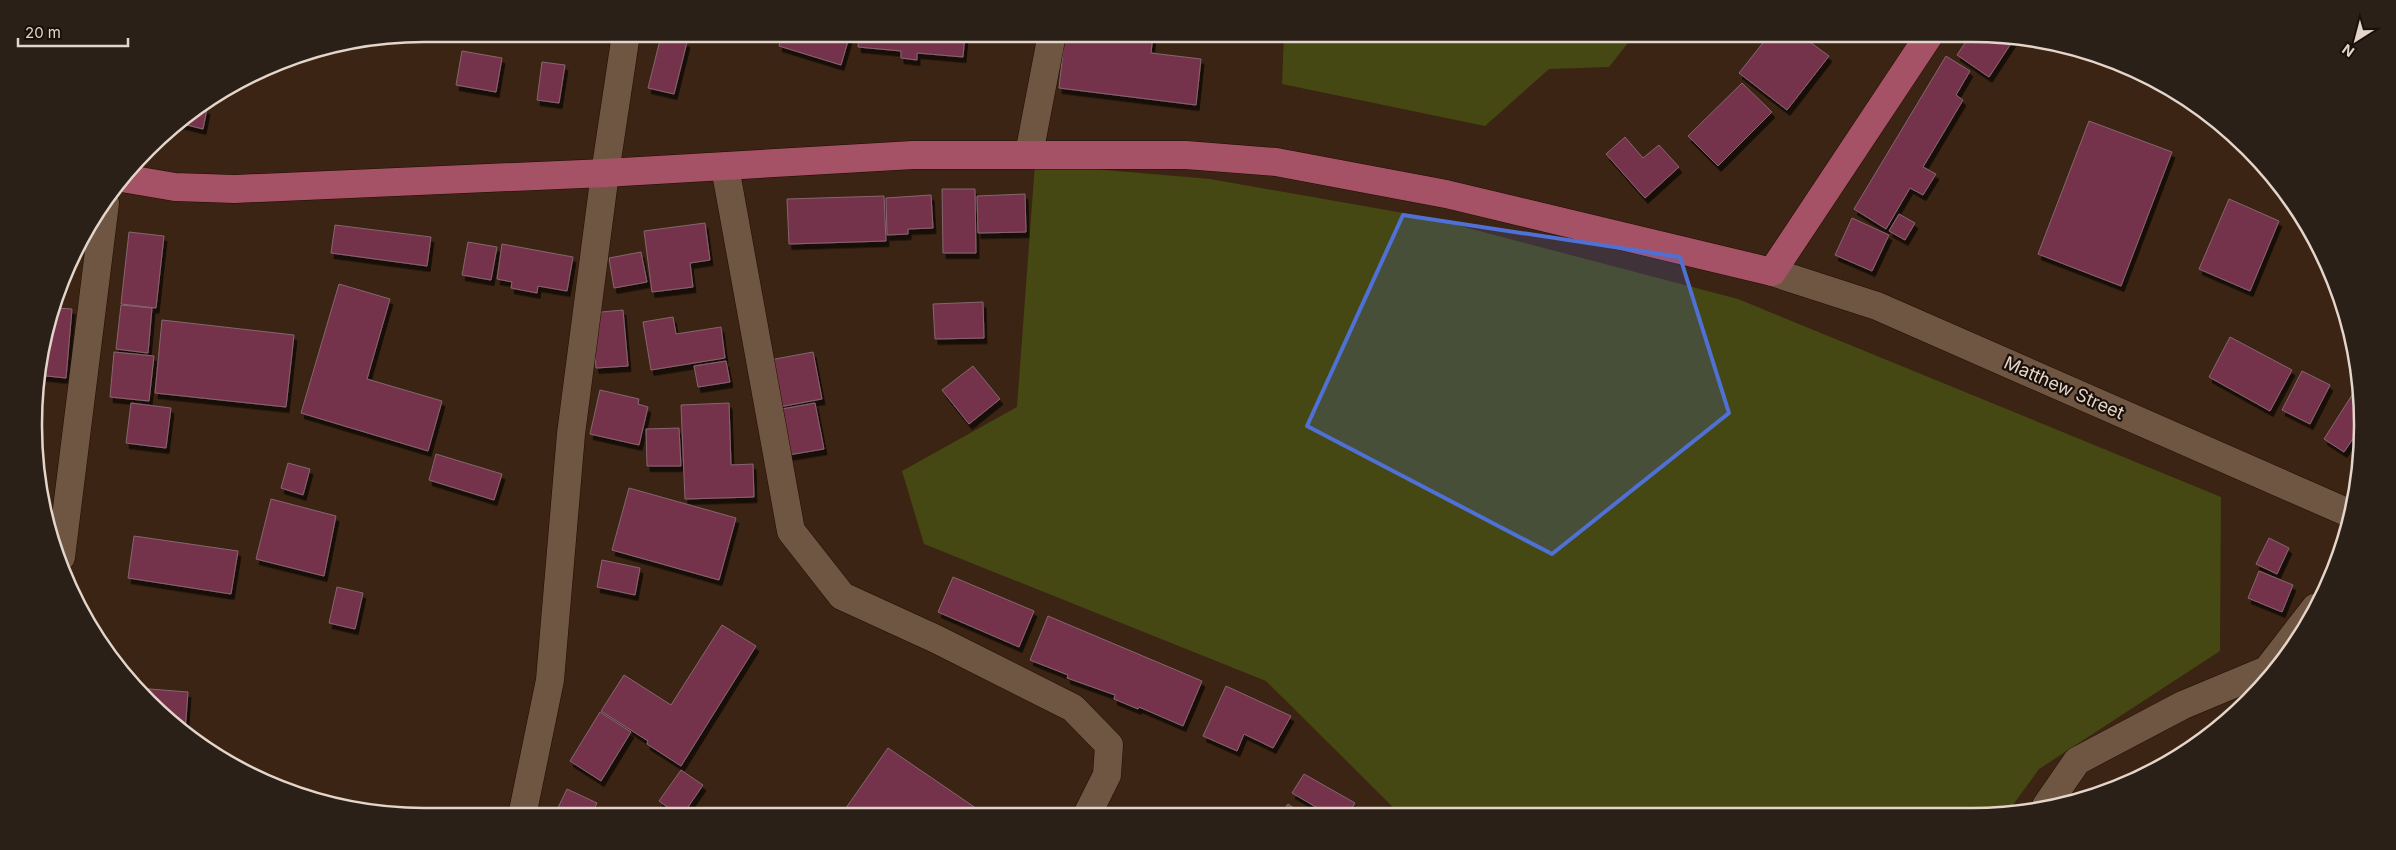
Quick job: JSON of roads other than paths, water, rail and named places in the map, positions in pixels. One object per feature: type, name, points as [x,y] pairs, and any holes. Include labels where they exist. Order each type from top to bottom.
[{"type":"main road","points":[[132,179],[175,186],[235,189],[725,167],[913,155],[1186,155],[1276,162],[1446,194],[1772,272],[1925,42]]},
{"type":"street","points":[[524,808],[550,680],[571,434],[605,173],[625,42]]},
{"type":"street","points":[[1030,154],[1051,42]]},
{"type":"street","points":[[725,167],[791,530],[842,596],[936,639],[1073,708],[1109,746],[1107,775],[1090,808]]},
{"type":"street","points":[[62,546],[103,219]]},
{"type":"street","name":"Matthew Street","points":[[1772,272],[1877,306],[2343,511]]},
{"type":"street","points":[[2051,799],[2076,761],[2183,704],[2263,671]]}]
